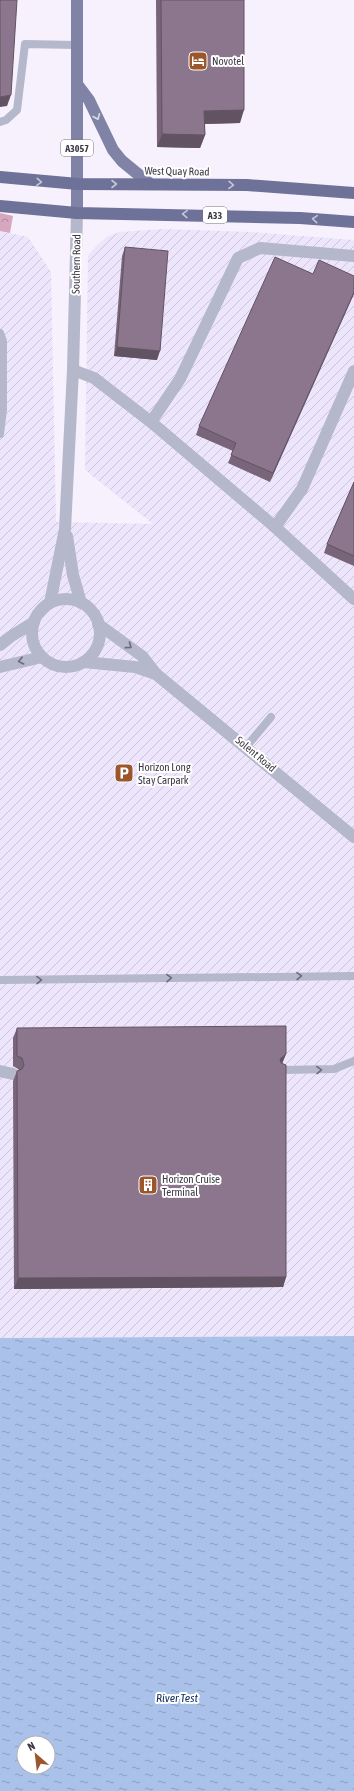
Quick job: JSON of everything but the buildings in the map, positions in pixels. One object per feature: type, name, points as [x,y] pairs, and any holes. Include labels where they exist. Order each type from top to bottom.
[{"type":"highway","name":"West Quay Road","points":[[0,177],[78,184],[247,186],[354,193]]},
{"type":"highway","name":"A33","points":[[0,206],[77,213],[292,217],[354,222]]},
{"type":"main road","name":"Southern Road","points":[[77,0],[77,213]]},
{"type":"main road","points":[[77,84],[89,100],[113,150],[132,170],[150,184]]},
{"type":"street","name":"Southern Road","points":[[50,603],[66,529],[73,370],[77,213]]},
{"type":"street","points":[[151,422],[180,379],[238,258],[260,248],[354,256]]},
{"type":"street","points":[[73,370],[94,378],[151,422],[275,527],[354,598]]},
{"type":"street","points":[[275,527],[302,489],[354,371]]},
{"type":"street","name":"Southern Road","points":[[66,529],[73,575],[81,603]]},
{"type":"street","points":[[0,645],[34,622],[43,608],[50,603],[66,600],[81,603],[95,615],[100,635],[92,654],[84,662],[73,666],[62,667],[51,663],[42,657],[33,640],[34,622]]},
{"type":"street","name":"Solent Road","points":[[98,624],[142,656],[156,674],[354,836]]},
{"type":"street","points":[[0,667],[42,657]]},
{"type":"street","name":"Solent Road","points":[[84,662],[135,668],[156,674]]},
{"type":"street","points":[[0,1071],[13,1074]]},
{"type":"lane","points":[[0,122],[6,120],[17,110],[25,44],[76,45]]},
{"type":"lane","points":[[0,333],[3,341],[4,410],[0,434]]},
{"type":"lane","points":[[246,747],[271,717]]},
{"type":"lane","points":[[0,980],[354,976]]},
{"type":"lane","points":[[282,1070],[334,1069],[354,1061]]},
{"type":"shaded area","points":[[163,229],[251,232],[354,240],[354,1336],[0,1338],[0,231],[28,237],[51,272],[56,522],[153,524],[85,470],[88,256],[96,246],[108,236],[120,232]]},
{"type":"green space","points":[[0,213],[13,216],[10,233],[0,231]]},
{"type":"water","name":"River Test","points":[[354,1336],[354,1791],[0,1791],[0,1338]]},
{"type":"place","name":"Novotel","points":[[198,61]]},
{"type":"place","name":"Horizon Long Stay Carpark","points":[[124,773]]},
{"type":"place","name":"Horizon Cruise Terminal","points":[[148,1185]]}]
